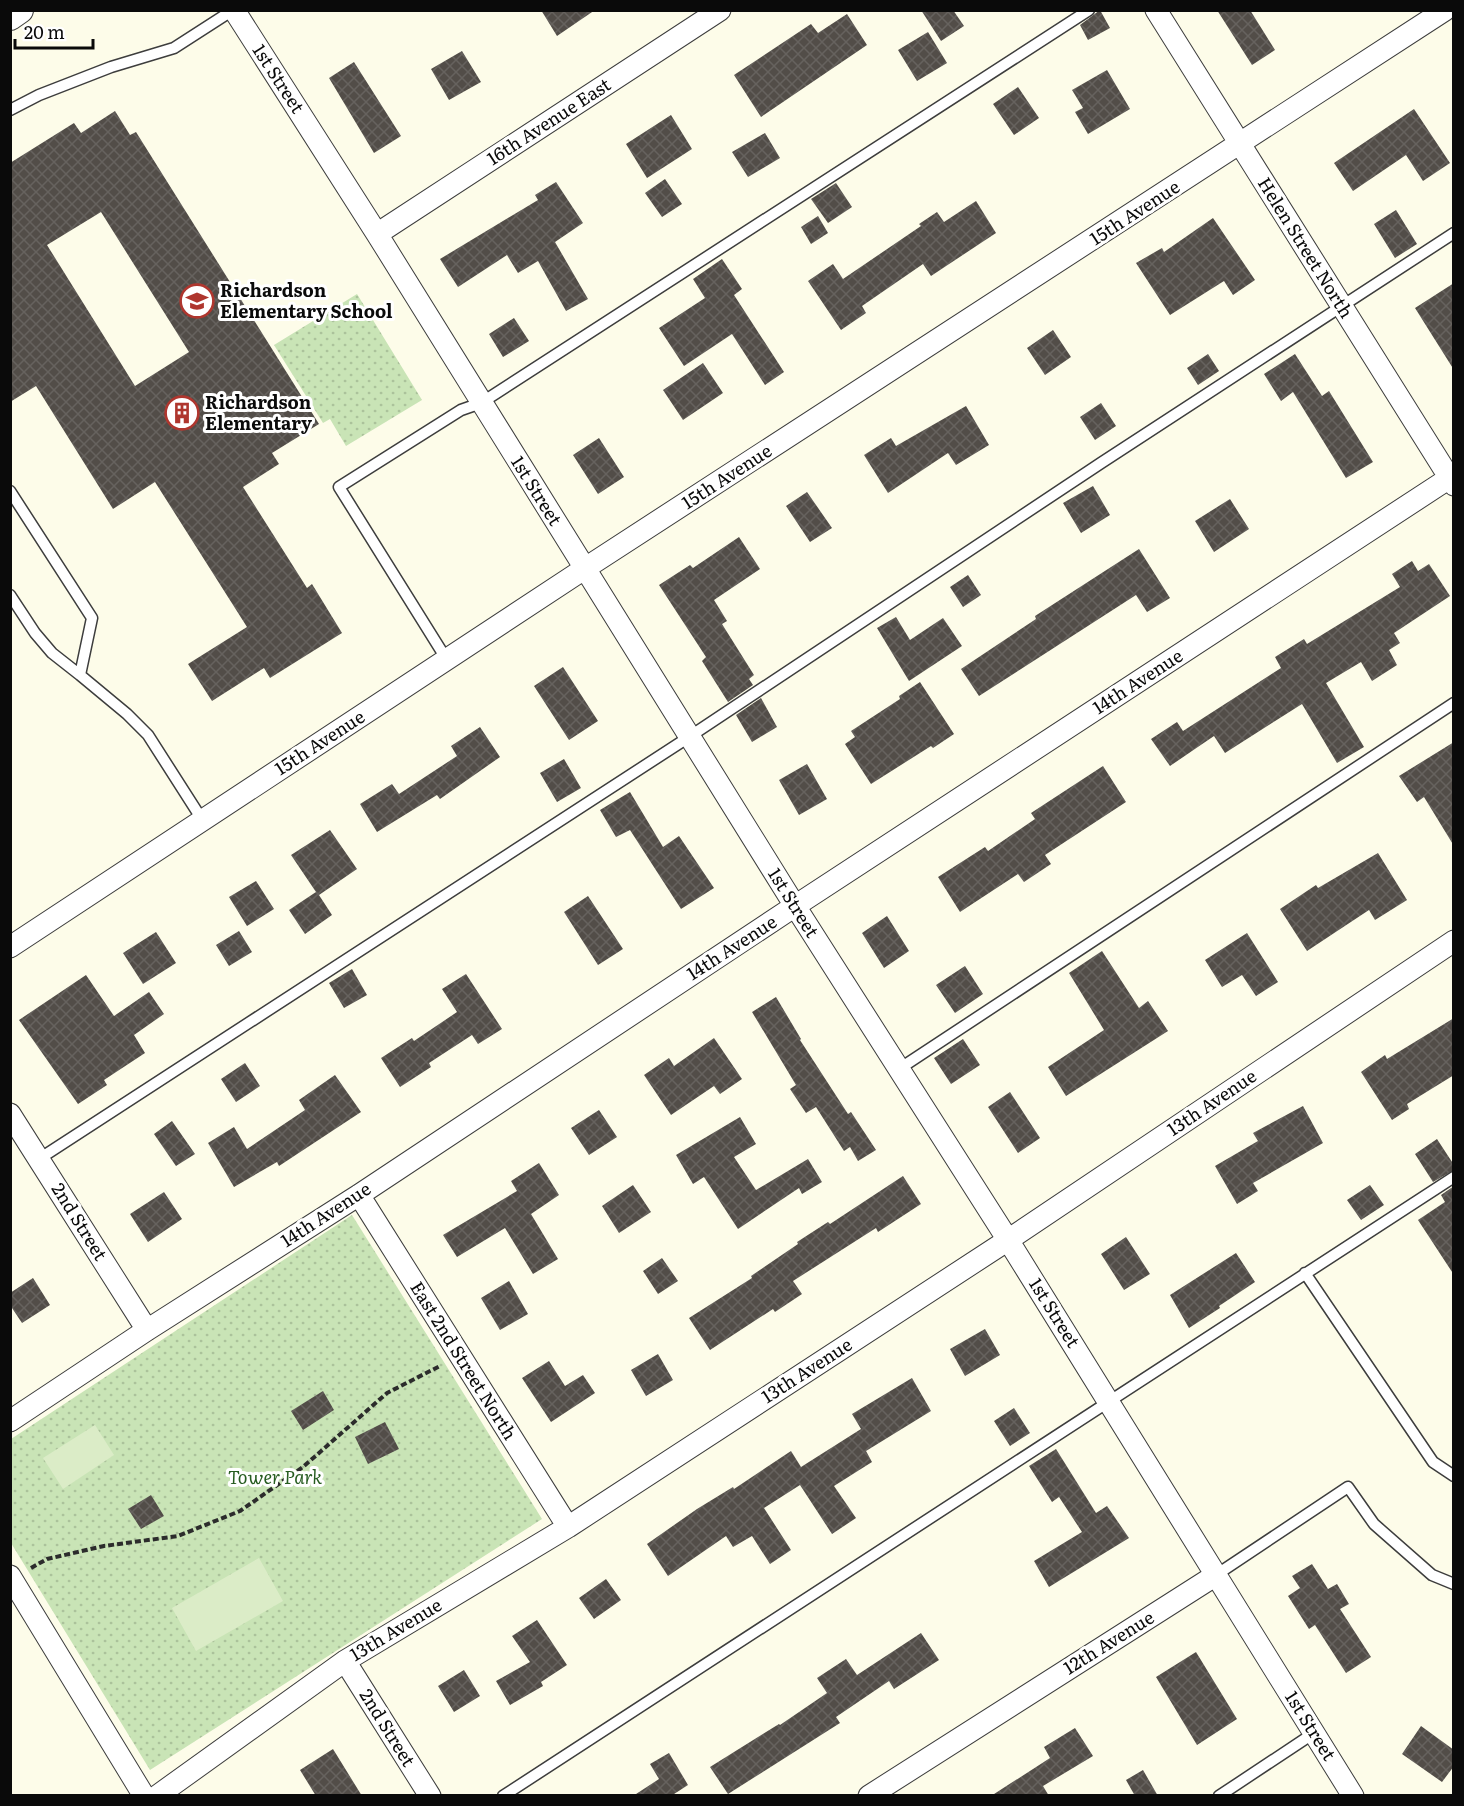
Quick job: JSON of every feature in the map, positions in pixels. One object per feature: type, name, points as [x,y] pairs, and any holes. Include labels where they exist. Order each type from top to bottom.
[{"type":"street","name":"1st Street","points":[[233,10],[377,234],[795,906],[1008,1240],[1353,1796]]},
{"type":"street","name":"16th Avenue East","points":[[377,234],[720,10]]},
{"type":"street","name":"Helen Street North","points":[[1156,10],[1452,480]]},
{"type":"street","name":"15th Avenue","points":[[10,947],[584,569],[1445,10]]},
{"type":"street","name":"14th Avenue","points":[[10,1421],[147,1330],[359,1195],[795,906],[1452,480]]},
{"type":"street","name":"13th Avenue","points":[[157,1796],[345,1661],[568,1527],[1008,1240],[1454,941]]},
{"type":"street","name":"2nd Street","points":[[10,1114],[147,1330]]},
{"type":"street","name":"East 2nd Street North","points":[[359,1195],[568,1527]]},
{"type":"street","name":"12th Avenue","points":[[869,1796],[1216,1575]]},
{"type":"street","points":[[11,1577],[144,1796]]},
{"type":"street","name":"2nd Street","points":[[345,1661],[430,1796]]},
{"type":"lane","points":[[10,110],[39,95],[111,67],[174,48],[233,10]]},
{"type":"lane","points":[[447,660],[339,487],[461,410],[481,403],[1089,10]]},
{"type":"lane","points":[[39,1159],[689,737],[1101,463],[1454,233]]},
{"type":"lane","points":[[10,491],[92,618],[80,675]]},
{"type":"lane","points":[[10,595],[46,647],[127,714],[148,735],[202,821]]},
{"type":"lane","points":[[899,1069],[1454,703]]},
{"type":"lane","points":[[503,1796],[1454,1177]]},
{"type":"lane","points":[[1305,1273],[1433,1462],[1454,1476]]},
{"type":"lane","name":"12th Avenue","points":[[1216,1575],[1348,1487],[1374,1524],[1432,1575],[1454,1584]]},
{"type":"lane","points":[[1219,1796],[1314,1733]]},
{"type":"path","points":[[11,1577],[46,1559],[104,1546],[178,1536],[240,1511],[303,1467],[387,1393],[460,1356]]},
{"type":"green space","points":[[357,294],[422,400],[346,446],[330,419],[323,423],[274,345]]},
{"type":"green space","name":"Tower Park","points":[[352,1215],[542,1519],[150,1770],[11,1543],[11,1439]]},
{"type":"green space","points":[[95,1425],[114,1455],[63,1489],[43,1458]]},
{"type":"green space","points":[[259,1558],[283,1601],[196,1651],[172,1608]]},
{"type":"building","points":[[541,10],[595,10],[557,36]]},
{"type":"building","points":[[921,10],[953,10],[964,26],[941,41]]},
{"type":"building","points":[[1100,10],[1110,28],[1088,40],[1080,25]]},
{"type":"building","points":[[1217,10],[1250,10],[1275,50],[1252,65]]},
{"type":"building","points":[[847,14],[867,45],[761,117],[734,75],[811,24],[818,33]]},
{"type":"building","points":[[928,32],[947,63],[917,81],[898,50]]},
{"type":"building","points":[[462,51],[481,82],[449,100],[431,69]]},
{"type":"building","points":[[354,62],[401,136],[374,153],[329,78]]},
{"type":"building","points":[[1107,70],[1130,109],[1088,134],[1075,112],[1083,108],[1072,90]]},
{"type":"building","points":[[1018,87],[1039,118],[1014,135],[993,104]]},
{"type":"building","points":[[1414,109],[1450,163],[1423,181],[1406,155],[1353,191],[1334,163]]},
{"type":"building","name":"Richardson Elementary","points":[[115,111],[130,135],[136,132],[319,424],[272,453],[279,464],[243,487],[307,588],[312,584],[342,633],[270,678],[264,668],[212,701],[188,664],[247,627],[155,482],[113,509],[36,386],[10,402],[10,163],[74,123],[81,133]],"holes":[[[101,212],[189,352],[135,386],[47,245]]]},
{"type":"building","points":[[671,115],[692,149],[647,178],[626,144]]},
{"type":"building","points":[[765,133],[780,158],[748,177],[732,152]]},
{"type":"building","points":[[665,179],[682,204],[662,217],[645,193]]},
{"type":"building","points":[[556,182],[583,223],[555,242],[588,299],[566,311],[538,261],[518,273],[507,255],[458,287],[440,259],[538,200],[535,195]]},
{"type":"building","points":[[836,183],[852,207],[828,223],[811,199]]},
{"type":"building","points":[[976,201],[996,233],[931,276],[923,264],[862,306],[866,313],[841,330],[808,281],[833,264],[843,279],[921,226],[919,224],[937,212],[944,222]]},
{"type":"building","points":[[1396,210],[1417,244],[1395,258],[1374,224]]},
{"type":"building","points":[[818,216],[828,233],[811,244],[801,227]]},
{"type":"building","points":[[1213,218],[1255,280],[1233,295],[1224,281],[1170,315],[1136,263],[1162,248],[1164,252]]},
{"type":"building","points":[[722,259],[742,289],[734,295],[784,372],[765,385],[732,334],[684,366],[659,328],[705,298],[693,279]]},
{"type":"building","points":[[1454,283],[1454,370],[1415,308]]},
{"type":"building","points":[[514,318],[529,341],[503,357],[489,334]]},
{"type":"building","points":[[1053,330],[1071,357],[1045,375],[1027,348]]},
{"type":"building","points":[[1208,354],[1219,371],[1198,385],[1187,368]]},
{"type":"building","points":[[1295,354],[1322,396],[1329,391],[1373,462],[1346,478],[1293,392],[1281,401],[1264,374]]},
{"type":"building","points":[[703,363],[723,393],[683,420],[663,390]]},
{"type":"building","points":[[1101,403],[1116,426],[1095,440],[1080,417]]},
{"type":"building","points":[[966,406],[989,445],[956,465],[948,453],[888,493],[864,455],[891,438],[896,446]]},
{"type":"building","points":[[599,438],[624,477],[598,494],[573,455]]},
{"type":"building","points":[[1093,486],[1110,515],[1081,533],[1063,503]]},
{"type":"building","points":[[807,492],[832,528],[810,542],[786,506]]},
{"type":"building","points":[[1230,499],[1249,529],[1214,552],[1195,521]]},
{"type":"building","points":[[739,537],[760,569],[714,600],[727,621],[722,624],[754,675],[749,679],[753,685],[728,702],[702,661],[706,657],[659,585],[690,565],[693,568]]},
{"type":"building","points":[[1139,549],[1170,598],[1147,612],[1136,595],[979,696],[961,669],[1036,619],[1035,616]]},
{"type":"building","points":[[1412,561],[1418,571],[1429,564],[1450,596],[1394,633],[1400,643],[1389,650],[1397,665],[1372,681],[1361,662],[1326,683],[1364,747],[1337,763],[1302,704],[1225,753],[1214,736],[1170,766],[1151,739],[1177,722],[1183,731],[1281,668],[1275,657],[1304,639],[1307,644],[1400,587],[1392,574]]},
{"type":"building","points":[[968,575],[981,595],[963,607],[950,587]]},
{"type":"building","points":[[896,617],[910,640],[943,618],[962,646],[909,681],[877,628]]},
{"type":"building","points":[[563,667],[598,721],[569,740],[534,686]]},
{"type":"building","points":[[920,682],[954,734],[871,784],[845,744],[855,737],[851,731],[900,699],[899,696]]},
{"type":"building","points":[[761,698],[777,727],[752,742],[736,715]]},
{"type":"building","points":[[480,727],[500,757],[440,799],[437,795],[377,832],[360,804],[392,784],[399,794],[457,756],[451,746]]},
{"type":"building","points":[[1454,742],[1454,846],[1424,797],[1417,802],[1399,776]]},
{"type":"building","points":[[564,759],[581,788],[557,802],[540,773]]},
{"type":"building","points":[[807,764],[827,799],[799,815],[779,780]]},
{"type":"building","points":[[1103,766],[1126,802],[1045,855],[1051,864],[1024,882],[1018,874],[960,912],[938,877],[985,847],[988,851],[1035,819],[1031,813]]},
{"type":"building","points":[[630,792],[663,847],[679,836],[714,888],[681,909],[630,830],[616,837],[600,810]]},
{"type":"building","points":[[330,830],[357,869],[319,895],[332,915],[305,934],[289,910],[316,892],[291,855]]},
{"type":"building","points":[[1378,853],[1407,900],[1375,920],[1369,910],[1307,951],[1280,909],[1316,885],[1318,888]]},
{"type":"building","points":[[256,881],[274,909],[247,926],[229,897]]},
{"type":"building","points":[[588,896],[623,949],[598,965],[564,912]]},
{"type":"building","points":[[887,916],[909,951],[884,968],[862,933]]},
{"type":"building","points":[[239,931],[252,952],[229,966],[216,945]]},
{"type":"building","points":[[156,932],[176,963],[143,984],[123,953]]},
{"type":"building","points":[[1247,933],[1278,982],[1256,996],[1242,975],[1222,987],[1205,960]]},
{"type":"building","points":[[1102,951],[1139,1008],[1148,1001],[1168,1031],[1066,1096],[1048,1067],[1104,1030],[1069,973]]},
{"type":"building","points":[[965,966],[983,994],[955,1013],[936,985]]},
{"type":"building","points":[[352,969],[367,995],[344,1008],[329,983]]},
{"type":"building","points":[[466,974],[502,1029],[478,1044],[472,1035],[429,1063],[431,1067],[400,1087],[381,1058],[412,1038],[414,1041],[457,1012],[442,989]]},
{"type":"building","points":[[86,975],[114,1016],[149,992],[164,1014],[134,1035],[145,1053],[104,1080],[107,1085],[78,1104],[19,1020]]},
{"type":"building","points":[[776,997],[800,1040],[848,1114],[851,1112],[876,1150],[858,1161],[850,1147],[844,1151],[816,1107],[806,1113],[790,1089],[796,1085],[752,1012]]},
{"type":"building","points":[[1454,1018],[1454,1075],[1407,1104],[1409,1109],[1392,1120],[1361,1072],[1385,1055],[1387,1059]]},
{"type":"building","points":[[714,1038],[742,1079],[720,1094],[714,1086],[671,1115],[644,1075],[669,1058],[674,1066]]},
{"type":"building","points":[[963,1039],[980,1065],[951,1084],[934,1058]]},
{"type":"building","points":[[245,1063],[260,1086],[236,1102],[221,1079]]},
{"type":"building","points":[[335,1075],[361,1112],[279,1166],[277,1162],[234,1187],[208,1143],[234,1127],[247,1149],[305,1110],[299,1100]]},
{"type":"building","points":[[1010,1092],[1040,1138],[1018,1153],[988,1107]]},
{"type":"building","points":[[1303,1106],[1323,1143],[1253,1183],[1258,1191],[1237,1204],[1215,1166],[1258,1141],[1253,1133]]},
{"type":"building","points":[[599,1110],[617,1137],[589,1155],[571,1128]]},
{"type":"building","points":[[740,1117],[756,1144],[734,1157],[756,1190],[808,1159],[822,1182],[802,1194],[799,1188],[738,1229],[704,1177],[693,1184],[676,1155]]},
{"type":"building","points":[[172,1121],[195,1154],[176,1166],[154,1134]]},
{"type":"building","points":[[1437,1139],[1454,1165],[1454,1170],[1433,1182],[1415,1154]]},
{"type":"building","points":[[539,1163],[559,1195],[531,1214],[558,1259],[533,1274],[505,1228],[457,1257],[443,1235],[517,1191],[511,1181]]},
{"type":"building","points":[[903,1176],[921,1204],[878,1232],[876,1228],[793,1281],[802,1294],[775,1312],[773,1309],[710,1350],[689,1318],[752,1278],[751,1276],[798,1244],[797,1242],[828,1222],[830,1224]]},
{"type":"building","points":[[633,1185],[651,1212],[619,1233],[602,1206]]},
{"type":"building","points":[[1370,1185],[1384,1205],[1361,1220],[1347,1200]]},
{"type":"building","points":[[1454,1186],[1454,1275],[1418,1220],[1445,1202],[1441,1195]]},
{"type":"building","points":[[164,1192],[182,1219],[148,1242],[130,1214]]},
{"type":"building","points":[[1126,1237],[1150,1274],[1124,1290],[1101,1254]]},
{"type":"building","points":[[1236,1253],[1255,1282],[1189,1328],[1170,1295]]},
{"type":"building","points":[[662,1258],[678,1281],[658,1294],[643,1271]]},
{"type":"building","points":[[33,1278],[50,1305],[22,1323],[10,1305],[10,1293]]},
{"type":"building","points":[[509,1281],[528,1314],[500,1330],[481,1298]]},
{"type":"building","points":[[985,1329],[1000,1355],[965,1376],[950,1349]]},
{"type":"building","points":[[658,1354],[673,1380],[646,1396],[631,1370]]},
{"type":"building","points":[[549,1361],[565,1386],[583,1375],[595,1393],[551,1422],[522,1378]]},
{"type":"building","points":[[912,1378],[931,1411],[866,1451],[872,1462],[834,1486],[856,1518],[832,1534],[800,1485],[764,1508],[791,1550],[770,1564],[752,1536],[733,1547],[726,1536],[668,1576],[647,1544],[697,1509],[733,1487],[734,1489],[791,1451],[801,1467],[861,1429],[852,1414]]},
{"type":"building","points":[[323,1391],[334,1410],[303,1430],[291,1411]]},
{"type":"building","points":[[1014,1408],[1030,1433],[1010,1446],[994,1421]]},
{"type":"building","points":[[385,1422],[399,1449],[368,1464],[355,1437]]},
{"type":"building","points":[[1056,1449],[1096,1513],[1107,1506],[1129,1538],[1049,1587],[1034,1561],[1082,1532],[1059,1497],[1052,1502],[1029,1466]]},
{"type":"building","points":[[151,1495],[164,1516],[141,1529],[128,1509]]},
{"type":"building","points":[[1312,1564],[1328,1589],[1337,1584],[1349,1604],[1340,1609],[1371,1657],[1346,1673],[1315,1625],[1309,1629],[1288,1596],[1300,1588],[1292,1576]]},
{"type":"building","points":[[606,1579],[621,1600],[594,1619],[579,1598]]},
{"type":"building","points":[[537,1620],[567,1665],[541,1682],[543,1686],[510,1705],[496,1681],[530,1662],[512,1636]]},
{"type":"building","points":[[921,1633],[939,1660],[894,1689],[889,1681],[836,1717],[840,1723],[728,1794],[710,1767],[780,1725],[827,1693],[817,1678],[846,1659],[857,1675]]},
{"type":"building","points":[[1196,1652],[1237,1719],[1197,1745],[1156,1677]]},
{"type":"building","points":[[464,1670],[480,1696],[454,1712],[438,1686]]},
{"type":"building","points":[[1421,1726],[1454,1750],[1454,1766],[1442,1782],[1402,1754]]},
{"type":"building","points":[[1075,1728],[1093,1756],[1043,1786],[1049,1796],[991,1796],[1050,1758],[1044,1747]]},
{"type":"building","points":[[333,1749],[362,1796],[316,1796],[300,1770]]},
{"type":"building","points":[[669,1753],[688,1785],[671,1796],[633,1796],[659,1779],[650,1764]]},
{"type":"building","points":[[1143,1770],[1158,1796],[1135,1796],[1126,1780]]},
{"type":"place","name":"Richardson Elementary School","points":[[197,301]]},
{"type":"place","name":"Richardson Elementary","points":[[182,413]]}]
